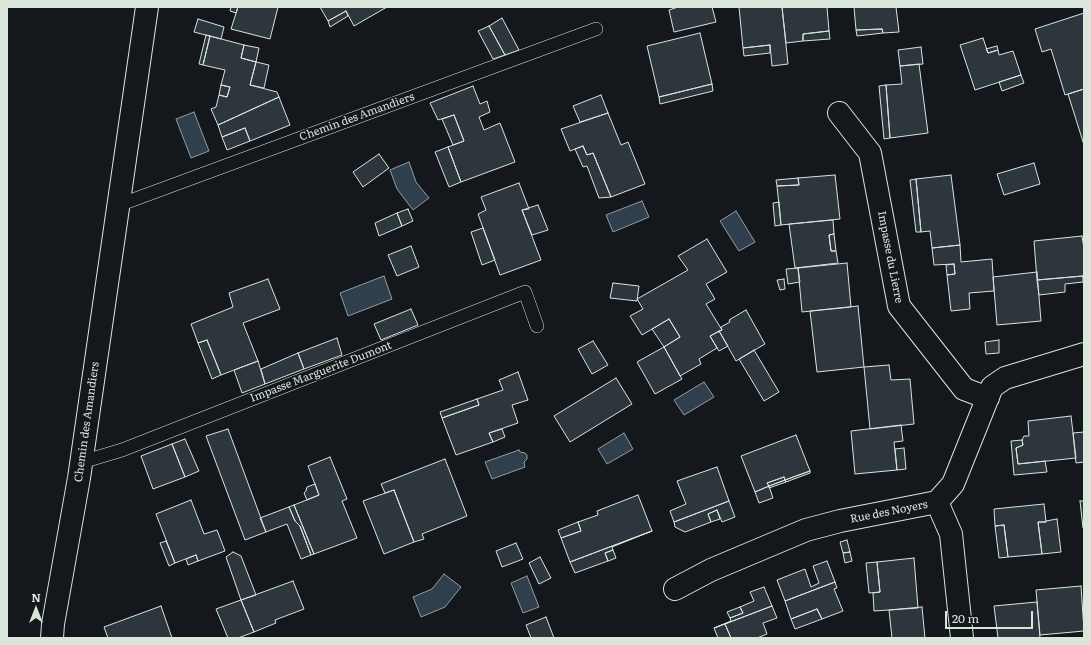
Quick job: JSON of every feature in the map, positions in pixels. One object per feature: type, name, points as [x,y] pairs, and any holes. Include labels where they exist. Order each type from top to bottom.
[{"type":"street","name":"Chemin des Amandiers","points":[[52,638],[53,624],[82,462],[147,7]]},
{"type":"street","name":"Impasse du Lierre","points":[[839,113],[870,153],[899,306],[964,390],[988,398]]},
{"type":"street","name":"Rue des Noyers","points":[[675,588],[710,570],[806,530],[840,521],[937,502],[953,484],[992,387],[1005,378],[1084,354]]},
{"type":"street","points":[[937,502],[951,534],[962,638]]},
{"type":"lane","name":"Chemin des Amandiers","points":[[118,205],[596,28]]},
{"type":"lane","name":"Impasse Marguerite Dumont","points":[[82,462],[122,450],[525,292],[537,326]]},
{"type":"water","points":[[194,112],[209,151],[191,158],[176,119]]},
{"type":"water","points":[[409,162],[416,182],[429,198],[413,210],[397,189],[390,170]]},
{"type":"water","points":[[642,201],[649,217],[613,232],[606,215]]},
{"type":"water","points":[[736,211],[755,242],[739,251],[720,221]]},
{"type":"water","points":[[384,276],[392,299],[348,316],[340,293]]},
{"type":"water","points":[[704,382],[714,397],[684,415],[674,400]]},
{"type":"water","points":[[624,433],[633,449],[607,464],[598,449]]},
{"type":"water","points":[[519,450],[527,455],[527,459],[524,462],[525,467],[492,479],[485,462]]},
{"type":"water","points":[[444,574],[461,587],[445,607],[421,617],[413,597],[432,589]]},
{"type":"water","points":[[527,576],[539,607],[523,613],[511,583]]},
{"type":"building","points":[[231,7],[238,7],[236,13],[230,11]]},
{"type":"building","points":[[238,7],[278,7],[270,39],[231,29]]},
{"type":"building","points":[[320,7],[387,7],[354,26],[346,11],[328,21]]},
{"type":"building","points":[[678,7],[712,7],[716,22],[674,32],[669,10]]},
{"type":"building","points":[[739,7],[782,7],[788,64],[772,66],[770,45],[743,48]]},
{"type":"building","points":[[782,7],[827,7],[829,31],[803,34],[803,41],[786,43]]},
{"type":"building","points":[[854,7],[896,7],[899,32],[883,33],[882,29],[856,30]]},
{"type":"building","points":[[346,11],[348,16],[330,27],[328,21]]},
{"type":"building","points":[[1084,13],[1084,89],[1065,95],[1051,49],[1042,52],[1035,29]]},
{"type":"building","points":[[502,18],[519,50],[505,55],[489,26]]},
{"type":"building","points":[[198,19],[224,27],[221,39],[194,32]]},
{"type":"building","points":[[489,26],[505,55],[493,59],[478,31]]},
{"type":"building","points":[[882,29],[883,33],[857,36],[856,30]]},
{"type":"building","points":[[829,31],[830,39],[803,41],[803,34]]},
{"type":"building","points":[[700,33],[712,84],[659,97],[647,46]]},
{"type":"building","points":[[206,35],[210,36],[203,65],[199,64]]},
{"type":"building","points":[[210,36],[244,45],[241,58],[256,62],[250,85],[277,92],[279,97],[218,125],[211,109],[216,107],[219,95],[227,97],[230,87],[221,85],[225,70],[203,65]]},
{"type":"building","points":[[983,38],[988,53],[998,50],[999,55],[1013,51],[1021,75],[975,90],[960,45]]},
{"type":"building","points":[[244,45],[259,48],[256,62],[241,58]]},
{"type":"building","points":[[770,45],[770,53],[744,56],[743,48]]},
{"type":"building","points":[[997,46],[998,50],[988,53],[986,49]]},
{"type":"building","points":[[921,47],[923,64],[900,66],[898,50]]},
{"type":"building","points":[[256,62],[269,65],[264,88],[250,85]]},
{"type":"building","points":[[919,64],[928,133],[890,138],[886,85],[902,84],[900,66]]},
{"type":"building","points":[[1021,75],[1024,83],[1002,91],[999,82]]},
{"type":"building","points":[[712,84],[713,91],[660,104],[659,97]]},
{"type":"building","points":[[221,85],[230,87],[227,97],[219,95]]},
{"type":"building","points":[[886,85],[890,138],[884,139],[879,86]]},
{"type":"building","points":[[473,86],[480,104],[487,101],[490,112],[479,117],[484,130],[500,123],[515,162],[461,182],[448,147],[464,141],[454,115],[438,120],[430,103]]},
{"type":"building","points":[[1084,89],[1084,145],[1068,94]]},
{"type":"building","points":[[601,95],[608,113],[580,122],[573,106]]},
{"type":"building","points":[[279,97],[290,125],[250,141],[245,128],[222,137],[218,125]]},
{"type":"building","points":[[608,113],[621,145],[628,142],[645,184],[611,197],[593,153],[587,155],[583,146],[570,151],[561,129]]},
{"type":"building","points":[[454,115],[464,141],[453,145],[442,119]]},
{"type":"building","points":[[245,128],[250,141],[227,150],[222,137]]},
{"type":"building","points":[[583,146],[587,155],[593,153],[611,197],[599,198],[587,166],[583,167],[575,149]]},
{"type":"building","points":[[448,147],[461,182],[449,187],[435,152]]},
{"type":"building","points":[[379,154],[389,168],[363,187],[353,172]]},
{"type":"building","points":[[1034,163],[1040,184],[1004,195],[997,174]]},
{"type":"building","points":[[835,175],[840,219],[781,225],[777,186],[799,185],[798,178]]},
{"type":"building","points":[[951,175],[960,245],[932,248],[930,231],[921,232],[916,179]]},
{"type":"building","points":[[798,178],[799,185],[777,186],[776,180]]},
{"type":"building","points":[[916,179],[921,232],[916,232],[910,180]]},
{"type":"building","points":[[519,183],[529,209],[522,210],[541,260],[500,275],[478,214],[486,210],[481,197]]},
{"type":"building","points":[[779,202],[781,225],[775,226],[773,203]]},
{"type":"building","points":[[538,205],[548,230],[532,235],[522,210]]},
{"type":"building","points":[[408,209],[413,221],[402,226],[397,213]]},
{"type":"building","points":[[397,213],[402,226],[379,236],[375,223]]},
{"type":"building","points":[[833,220],[834,234],[829,235],[831,251],[836,251],[838,263],[795,268],[789,224]]},
{"type":"building","points":[[483,228],[495,260],[482,265],[471,232]]},
{"type":"building","points":[[834,234],[836,251],[831,251],[829,235]]},
{"type":"building","points":[[1082,236],[1084,249],[1084,282],[1083,276],[1037,280],[1034,241]]},
{"type":"building","points":[[707,239],[727,272],[706,284],[715,299],[706,304],[722,330],[710,336],[717,348],[699,359],[701,364],[680,376],[664,347],[680,337],[669,319],[642,335],[630,316],[643,309],[637,299],[688,270],[678,256]]},
{"type":"building","points":[[960,245],[961,262],[992,259],[994,291],[969,293],[970,309],[951,311],[947,275],[955,274],[954,264],[934,265],[932,248]]},
{"type":"building","points":[[411,246],[419,267],[397,276],[388,255]]},
{"type":"building","points":[[847,263],[851,307],[802,312],[798,268]]},
{"type":"building","points":[[954,264],[955,274],[947,275],[946,265]]},
{"type":"building","points":[[798,268],[800,282],[788,284],[786,269]]},
{"type":"building","points":[[1037,272],[1041,321],[997,325],[993,277]]},
{"type":"building","points":[[1083,276],[1083,282],[1065,284],[1065,292],[1039,295],[1037,280]]},
{"type":"building","points":[[268,279],[280,309],[243,323],[258,361],[221,375],[207,340],[198,343],[191,324],[233,307],[229,293]]},
{"type":"building","points":[[784,279],[785,289],[780,290],[777,280]]},
{"type":"building","points":[[613,283],[639,286],[637,301],[610,298]]},
{"type":"building","points":[[858,306],[864,367],[817,372],[810,311]]},
{"type":"building","points":[[411,309],[418,325],[381,340],[374,324]]},
{"type":"building","points":[[746,310],[765,344],[736,361],[719,331],[722,330],[721,327],[730,322],[729,320]]},
{"type":"building","points":[[669,319],[680,337],[664,347],[652,329]]},
{"type":"building","points":[[719,331],[728,346],[719,351],[710,336]]},
{"type":"building","points":[[337,338],[342,355],[304,369],[298,353]]},
{"type":"building","points":[[207,340],[221,375],[212,379],[198,343]]},
{"type":"building","points":[[999,340],[999,353],[986,354],[985,342]]},
{"type":"building","points":[[593,341],[608,365],[592,374],[578,349]]},
{"type":"building","points":[[664,347],[682,379],[655,394],[637,362]]},
{"type":"building","points":[[754,350],[779,392],[764,401],[739,359]]},
{"type":"building","points":[[298,353],[304,369],[265,384],[261,369]]},
{"type":"building","points":[[258,361],[265,384],[242,393],[234,370]]},
{"type":"building","points":[[889,365],[891,380],[910,379],[914,424],[870,429],[864,367]]},
{"type":"building","points":[[518,372],[528,400],[512,405],[518,423],[489,433],[493,442],[456,455],[442,418],[479,405],[477,399],[503,390],[499,380]]},
{"type":"building","points":[[616,378],[632,404],[570,442],[554,416]]},
{"type":"building","points":[[477,399],[479,405],[442,418],[440,412]]},
{"type":"building","points":[[1071,416],[1076,458],[1018,464],[1016,448],[1023,445],[1022,440],[1024,436],[1029,436],[1028,421]]},
{"type":"building","points":[[901,425],[903,441],[894,442],[897,470],[855,474],[851,431]]},
{"type":"building","points":[[228,429],[266,532],[245,540],[206,436]]},
{"type":"building","points":[[502,429],[505,437],[493,442],[489,433]]},
{"type":"building","points":[[1084,432],[1084,462],[1076,463],[1073,433]]},
{"type":"building","points":[[796,435],[810,471],[785,480],[784,477],[767,483],[769,486],[755,492],[741,456]]},
{"type":"building","points":[[185,439],[199,471],[185,477],[172,444]]},
{"type":"building","points":[[1022,440],[1023,445],[1016,448],[1018,464],[1045,461],[1047,472],[1014,475],[1011,441]]},
{"type":"building","points":[[172,444],[185,477],[153,489],[141,456]]},
{"type":"building","points":[[904,448],[906,469],[897,470],[895,449]]},
{"type":"building","points":[[330,457],[347,499],[342,501],[357,538],[314,554],[294,505],[319,495],[308,466]]},
{"type":"building","points":[[445,459],[467,516],[422,534],[424,539],[414,542],[394,490],[385,493],[381,484]]},
{"type":"building","points":[[717,467],[729,501],[674,522],[670,511],[686,504],[677,481]]},
{"type":"building","points":[[810,471],[810,473],[786,482],[785,480]]},
{"type":"building","points":[[784,477],[785,480],[769,486],[767,483]]},
{"type":"building","points":[[785,480],[786,482],[769,488],[769,486]]},
{"type":"building","points":[[315,484],[319,495],[307,500],[304,493],[307,487]]},
{"type":"building","points":[[769,486],[773,498],[759,503],[755,492]]},
{"type":"building","points":[[394,490],[414,542],[384,554],[363,501]]},
{"type":"building","points":[[638,495],[652,531],[570,562],[561,538],[581,531],[578,522],[598,515],[597,511]]},
{"type":"building","points":[[191,500],[204,534],[217,530],[225,551],[198,561],[196,555],[175,563],[156,514]]},
{"type":"building","points":[[729,501],[735,517],[722,522],[717,510],[708,514],[711,522],[685,532],[675,527],[674,522]]},
{"type":"building","points":[[1080,501],[1084,501],[1084,528],[1083,528]]},
{"type":"building","points":[[1044,504],[1046,522],[1038,522],[1042,554],[1008,557],[1004,525],[995,526],[994,509]]},
{"type":"building","points":[[294,505],[314,554],[311,555],[300,526],[295,521],[289,507]]},
{"type":"building","points":[[289,507],[295,521],[300,526],[311,555],[301,559],[287,524],[266,532],[260,518]]},
{"type":"building","points":[[717,510],[720,519],[711,522],[708,514]]},
{"type":"building","points":[[1057,519],[1061,552],[1042,554],[1038,522],[1046,522]]},
{"type":"building","points":[[578,522],[581,531],[561,538],[558,530]]},
{"type":"building","points":[[1004,525],[1008,557],[999,558],[995,526]]},
{"type":"building","points":[[652,531],[612,547],[613,550],[605,553],[608,561],[575,573],[570,562]]},
{"type":"building","points":[[847,540],[850,552],[843,553],[840,542]]},
{"type":"building","points":[[166,541],[175,563],[169,566],[160,543]]},
{"type":"building","points":[[516,543],[523,559],[502,567],[496,551]]},
{"type":"building","points":[[613,550],[616,558],[608,561],[605,553]]},
{"type":"building","points":[[233,552],[241,556],[256,595],[241,600],[226,557]]},
{"type":"building","points":[[850,552],[852,561],[845,563],[843,553]]},
{"type":"building","points":[[196,555],[198,561],[188,565],[186,559]]},
{"type":"building","points":[[540,557],[551,578],[539,584],[529,563]]},
{"type":"building","points":[[914,558],[918,608],[874,611],[873,593],[880,592],[877,562]]},
{"type":"building","points":[[827,561],[835,582],[785,601],[777,580],[805,569],[811,587],[819,583],[813,566]]},
{"type":"building","points":[[877,562],[880,592],[869,593],[866,563]]},
{"type":"building","points":[[293,581],[304,609],[275,620],[276,623],[254,632],[241,600]]},
{"type":"building","points":[[835,582],[837,588],[834,589],[843,611],[822,619],[817,609],[791,619],[785,601]]},
{"type":"building","points":[[1081,586],[1084,631],[1040,635],[1036,590]]},
{"type":"building","points":[[764,587],[772,606],[714,628],[731,621],[730,618],[743,613],[740,607],[754,601],[750,592]]},
{"type":"building","points":[[241,600],[254,632],[238,638],[228,638],[216,609]]},
{"type":"building","points":[[1037,602],[1040,638],[998,638],[994,606]]},
{"type":"building","points":[[161,606],[172,638],[108,638],[104,627]]},
{"type":"building","points":[[772,606],[777,618],[763,623],[767,634],[757,638],[731,638],[725,624]]},
{"type":"building","points":[[740,607],[743,613],[730,618],[727,612]]},
{"type":"building","points":[[922,607],[925,638],[892,638],[889,610]]},
{"type":"building","points":[[817,609],[822,619],[795,629],[791,619]]},
{"type":"building","points":[[546,617],[554,638],[531,638],[526,625]]},
{"type":"building","points":[[725,624],[731,638],[718,638],[714,628]]}]
